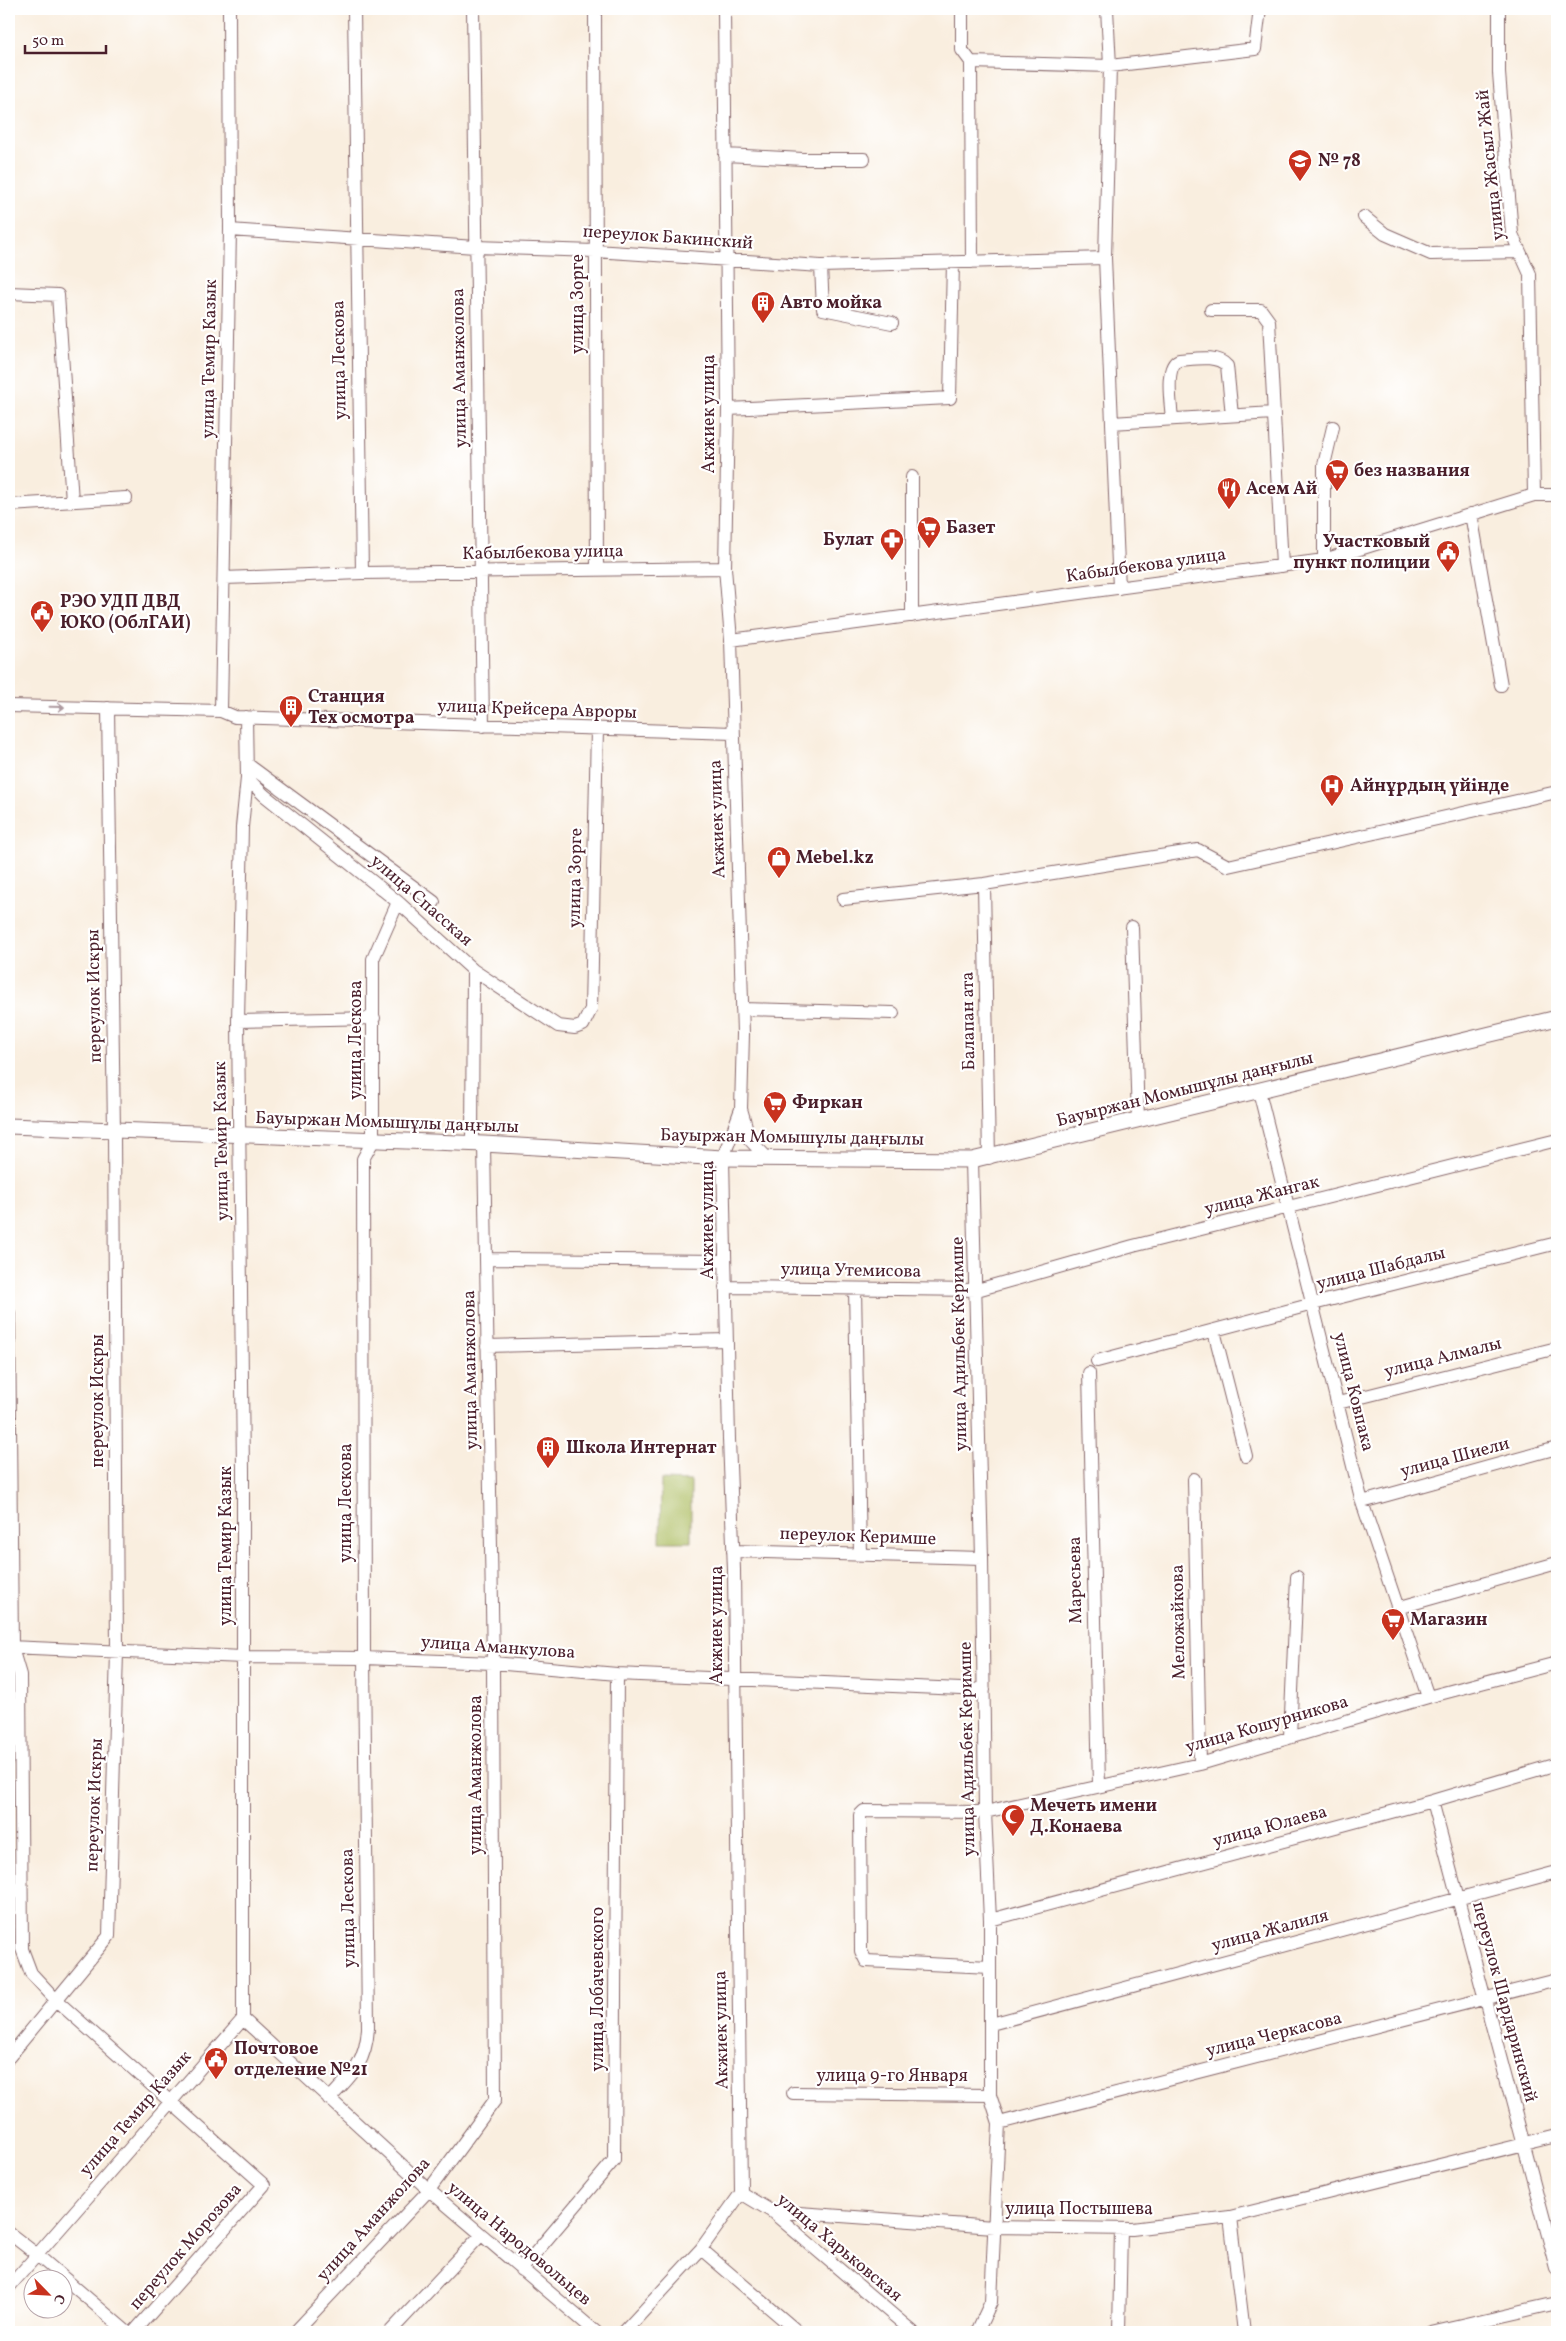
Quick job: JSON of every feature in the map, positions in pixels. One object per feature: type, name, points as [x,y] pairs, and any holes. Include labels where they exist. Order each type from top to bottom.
[{"type":"main road","name":"Бауыржан Момышұлы даңғылы","points":[[9,1126],[478,1144],[723,1158],[972,1160],[989,1158],[1557,1018]]},
{"type":"street","name":"улица Темир Казык","points":[[221,710],[230,230],[229,9]]},
{"type":"street","name":"улица Лескова","points":[[354,9],[362,573]]},
{"type":"street","name":"улица Аманжолова","points":[[474,9],[483,726]]},
{"type":"street","name":"улица Зорге","points":[[595,9],[594,251],[598,570]]},
{"type":"street","name":"Акжиек улица","points":[[724,9],[728,409],[725,568],[731,640],[742,1009],[741,1109],[723,1158],[733,1551],[741,2193]]},
{"type":"street","points":[[962,9],[962,50],[971,62],[972,262]]},
{"type":"street","points":[[1107,9],[1110,66],[1105,258],[1119,588]]},
{"type":"street","points":[[971,62],[1110,66],[1255,49],[1260,9]]},
{"type":"street","name":"улица Жасыл Жай","points":[[1499,9],[1499,82],[1512,234],[1530,274],[1534,495]]},
{"type":"street","points":[[725,155],[803,159],[864,159]]},
{"type":"street","points":[[1364,217],[1385,234],[1431,254],[1519,252]]},
{"type":"street","name":"переулок Бакинский","points":[[230,230],[476,247],[594,251],[821,266],[1105,258]]},
{"type":"street","points":[[728,409],[950,398],[953,262]]},
{"type":"street","points":[[821,266],[823,309],[892,323]]},
{"type":"street","points":[[9,293],[58,294],[72,501]]},
{"type":"street","points":[[1211,310],[1261,310],[1269,321],[1282,566]]},
{"type":"street","points":[[1172,419],[1170,370],[1174,362],[1179,360],[1218,359],[1227,366],[1232,416]]},
{"type":"street","points":[[1112,423],[1274,413]]},
{"type":"street","points":[[1324,560],[1324,465],[1333,427]]},
{"type":"street","points":[[912,477],[912,616]]},
{"type":"street","name":"Кабылбекова улица","points":[[731,640],[1324,560],[1534,495],[1557,495]]},
{"type":"street","points":[[9,505],[126,498]]},
{"type":"street","points":[[1471,514],[1501,685]]},
{"type":"street","name":"Кабылбекова улица","points":[[362,573],[725,568]]},
{"type":"street","points":[[224,578],[362,573]]},
{"type":"street","name":"улица Крейсера Авроры","points":[[9,706],[221,710],[235,716],[246,717],[733,733]]},
{"type":"street","name":"переулок Искры","points":[[9,2057],[109,1936],[117,1652],[114,1131],[108,708]]},
{"type":"street","name":"улица Темир Казык","points":[[9,2287],[243,2019],[243,1658],[238,1021],[242,827],[247,778],[246,717]]},
{"type":"street","name":"улица Зорге","points":[[583,1025],[591,1009],[597,729]]},
{"type":"street","points":[[247,764],[434,902]]},
{"type":"street","name":"улица Спасская","points":[[247,778],[264,795],[398,902],[473,970],[558,1026],[575,1028],[583,1025]]},
{"type":"street","points":[[843,898],[984,884],[1198,850],[1228,866],[1557,792]]},
{"type":"street","name":"Балапан ата","points":[[984,884],[989,1158]]},
{"type":"street","name":"улица Лескова","points":[[329,2099],[359,2065],[364,2054],[368,2036],[364,1658],[363,1159],[373,1141],[373,959],[398,902]]},
{"type":"street","points":[[1132,927],[1138,1120]]},
{"type":"street","name":"улица Аманжолова","points":[[295,2332],[429,2190],[494,2100],[493,1664],[488,1258],[478,1144],[473,970]]},
{"type":"street","points":[[742,1009],[893,1013]]},
{"type":"street","points":[[238,1021],[374,1018]]},
{"type":"street","name":"улица Ковпака","points":[[1259,1091],[1314,1304],[1362,1502],[1428,1697]]},
{"type":"street","points":[[741,1109],[750,1140],[768,1159]]},
{"type":"street","name":"улица Жангак","points":[[977,1290],[1133,1246],[1557,1140]]},
{"type":"street","name":"улица Адильбек Керимше","points":[[972,1160],[977,1290],[985,1812],[990,1920],[990,2095],[999,2123],[991,2302],[978,2332]]},
{"type":"street","name":"улица Шабдалы","points":[[1097,1361],[1314,1304],[1557,1244]]},
{"type":"street","points":[[488,1258],[725,1261]]},
{"type":"street","name":"улица Утемисова","points":[[725,1287],[977,1290]]},
{"type":"street","points":[[855,1289],[860,1554]]},
{"type":"street","points":[[9,1313],[11,1648],[20,1675],[22,1949],[31,1973],[57,2001],[170,2102]]},
{"type":"street","points":[[1214,1331],[1246,1456]]},
{"type":"street","points":[[488,1346],[727,1340]]},
{"type":"street","name":"улица Алмалы","points":[[1338,1403],[1557,1348]]},
{"type":"street","name":"Маресьева","points":[[1089,1373],[1099,1786]]},
{"type":"street","name":"улица Шиели","points":[[1362,1502],[1557,1448]]},
{"type":"street","name":"Меложайкова","points":[[1194,1479],[1200,1764]]},
{"type":"street","name":"переулок Керимше","points":[[733,1551],[982,1558]]},
{"type":"street","points":[[1397,1608],[1557,1563]]},
{"type":"street","points":[[1290,1738],[1297,1578]]},
{"type":"street","name":"улица Аманкулова","points":[[11,1648],[243,1658],[364,1658],[493,1664],[617,1674],[984,1690]]},
{"type":"street","name":"улица Кошурникова","points":[[990,1967],[866,1961],[861,1951],[860,1816],[864,1811],[985,1812],[1200,1764],[1428,1697],[1557,1663]]},
{"type":"street","name":"улица Лобачевского","points":[[521,2270],[614,2160],[617,1674]]},
{"type":"street","name":"улица Юлаева","points":[[990,1920],[1432,1801],[1557,1764]]},
{"type":"street","name":"переулок Шардаринский","points":[[1432,1801],[1557,2269]]},
{"type":"street","name":"улица Жалиля","points":[[991,2024],[1557,1872]]},
{"type":"street","name":"улица Черкасова","points":[[999,2123],[1557,1980]]},
{"type":"street","name":"улица Народовольцев","points":[[243,2019],[429,2190],[596,2332]]},
{"type":"street","name":"улица 9-го Января","points":[[793,2093],[990,2095]]},
{"type":"street","name":"переулок Морозова","points":[[134,2332],[264,2185],[170,2102]]},
{"type":"street","name":"улица Постышева","points":[[771,2211],[994,2227],[1121,2229],[1230,2217],[1557,2136]]},
{"type":"street","points":[[624,2332],[700,2250],[741,2193]]},
{"type":"street","name":"улица Харьковская","points":[[741,2193],[771,2211],[913,2332]]},
{"type":"street","points":[[1230,2217],[1244,2332]]},
{"type":"street","points":[[1119,2332],[1121,2229]]},
{"type":"street","name":"переулок Морозова","points":[[9,2233],[127,2332]]},
{"type":"street","points":[[390,2332],[481,2235]]},
{"type":"street","points":[[700,2250],[798,2332]]},
{"type":"street","points":[[1439,2331],[1557,2303]]},
{"type":"green space","points":[[661,1480],[691,1481],[691,1542],[660,1542]]},
{"type":"place","name":"№ 78","points":[[1300,182]]},
{"type":"place","name":"Авто мойка","points":[[763,324]]},
{"type":"place","name":"без названия","points":[[1337,492]]},
{"type":"place","name":"Асем Ай","points":[[1229,510]]},
{"type":"place","name":"Базет","points":[[929,549]]},
{"type":"place","name":"Булат","points":[[892,561]]},
{"type":"place","name":"Участковый пункт полиции","points":[[1448,573]]},
{"type":"place","name":"РЭО УДП ДВД ЮКО (ОблГАИ)","points":[[42,633]]},
{"type":"place","name":"Станция Тех осмотра","points":[[291,728]]},
{"type":"place","name":"Айнұрдың үйінде","points":[[1332,807]]},
{"type":"place","name":"Mebel.kz","points":[[779,879]]},
{"type":"place","name":"Фиркан","points":[[775,1124]]},
{"type":"place","name":"Школа Интернат","points":[[548,1469]]},
{"type":"place","name":"Магазин","points":[[1393,1641]]},
{"type":"place","name":"Мечеть имени Д.Конаева","points":[[1013,1837]]},
{"type":"place","name":"Почтовое отделение №21","points":[[216,2080]]}]
